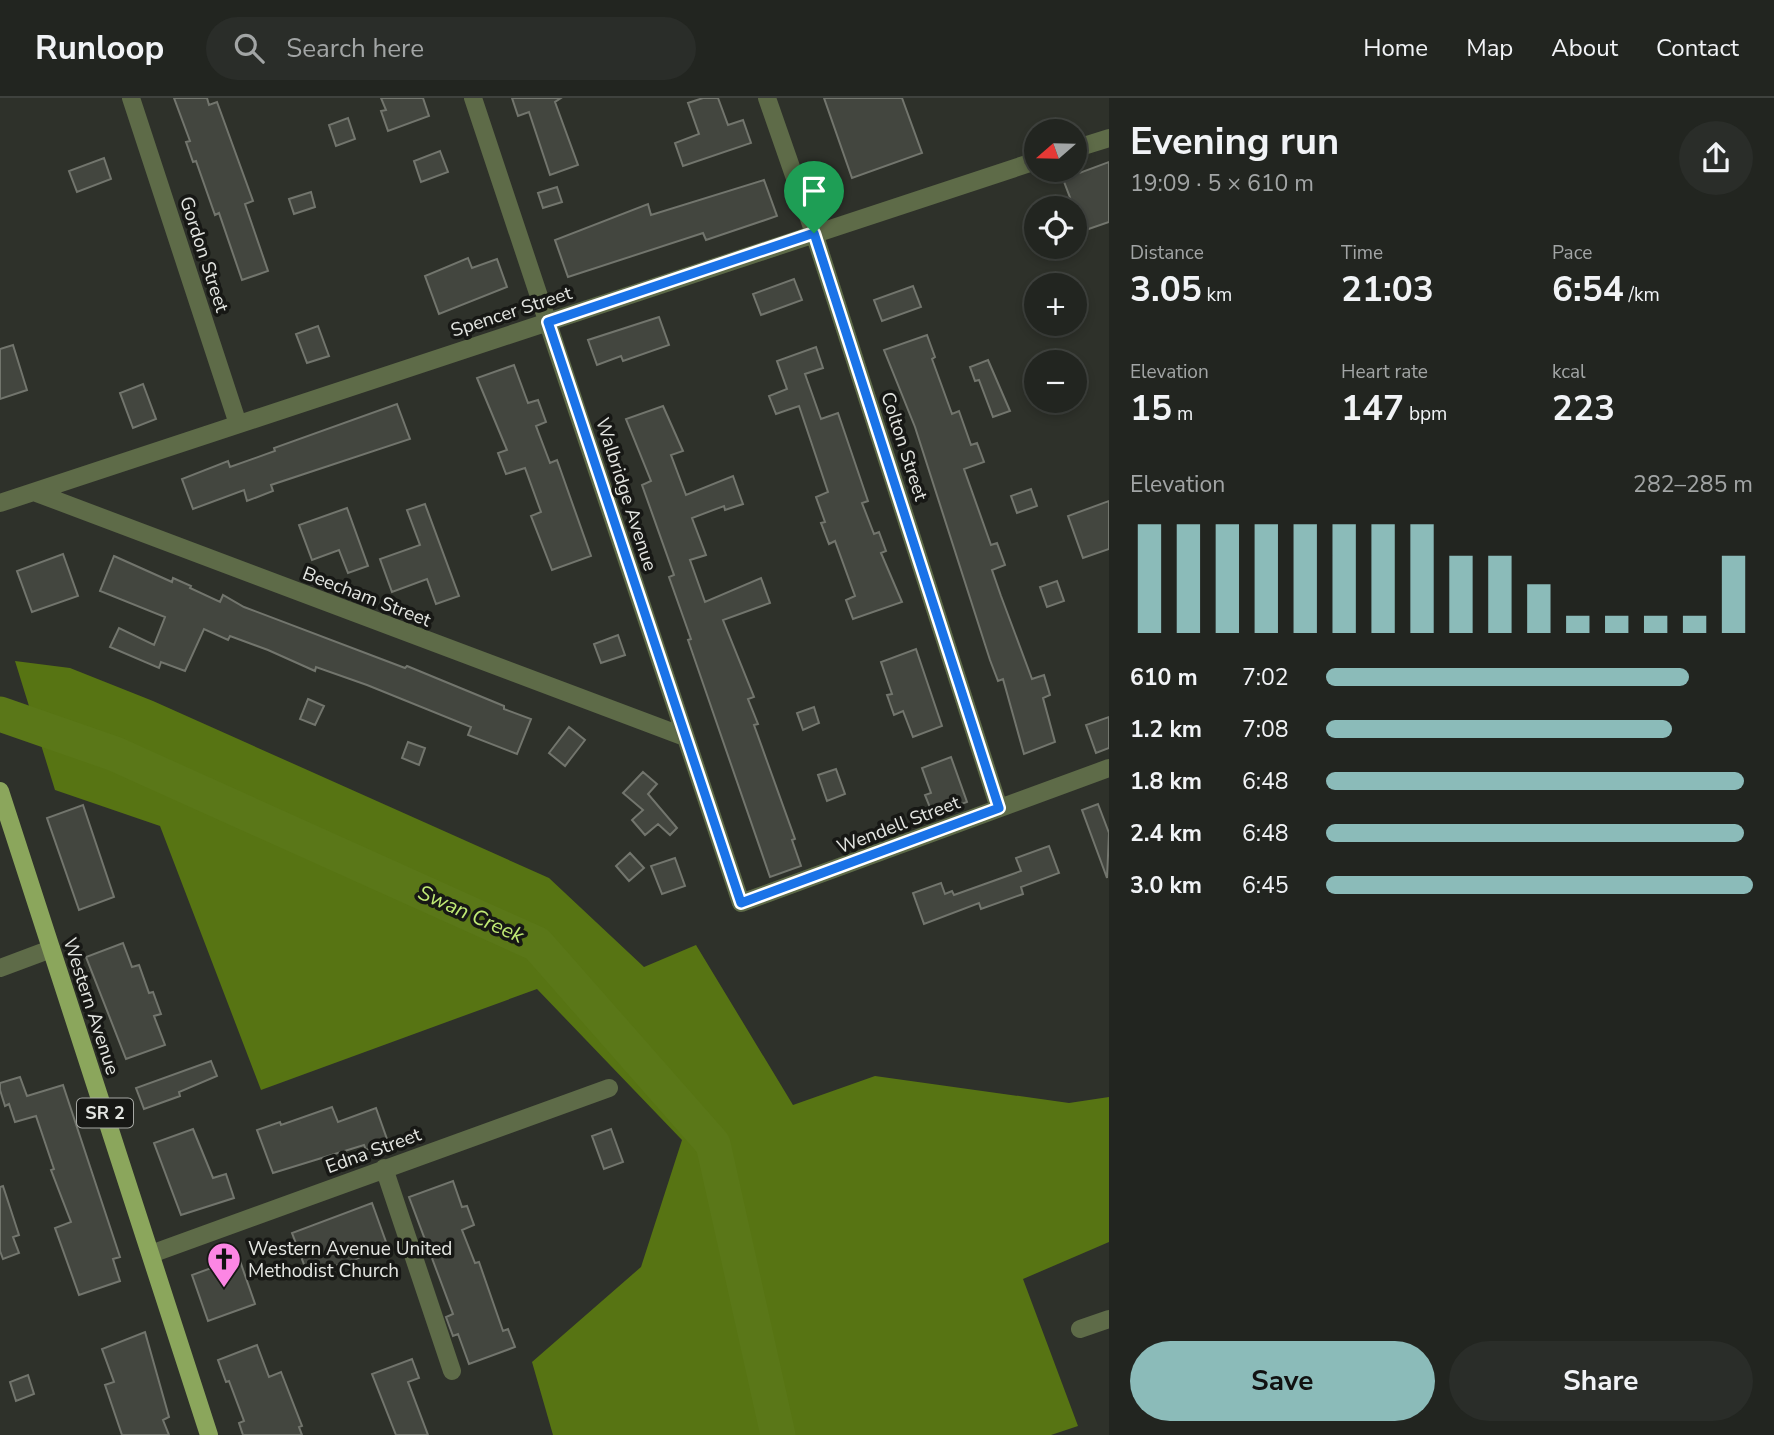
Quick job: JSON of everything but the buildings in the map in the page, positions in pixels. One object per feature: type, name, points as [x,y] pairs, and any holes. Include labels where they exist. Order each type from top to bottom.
[{"type":"main road","name":"Western Avenue","points":[[0,791],[209,1435]]},
{"type":"street","name":"Gordon Street","points":[[131,98],[238,424]]},
{"type":"street","name":"Walbridge Avenue","points":[[473,98],[741,903]]},
{"type":"street","name":"Colton Street","points":[[767,98],[814,233],[999,808]]},
{"type":"street","points":[[1087,145],[1109,138]]},
{"type":"street","name":"Spencer Street","points":[[0,503],[1024,165]]},
{"type":"street","name":"Beecham Street","points":[[34,492],[685,737]]},
{"type":"street","name":"Wendell Street","points":[[741,903],[1109,768]]},
{"type":"street","points":[[0,968],[51,950]]},
{"type":"street","name":"Edna Street","points":[[151,1254],[609,1088]]},
{"type":"street","points":[[384,1168],[452,1371]]},
{"type":"street","points":[[1080,1329],[1109,1319]]},
{"type":"green space","points":[[15,661],[70,668],[153,701],[549,878],[644,967],[696,945],[793,1105],[875,1076],[1069,1103],[1109,1097],[1109,1242],[1023,1279],[1078,1426],[1051,1435],[553,1435],[532,1362],[641,1267],[682,1140],[537,989],[261,1090],[160,826],[55,790]]},
{"type":"waterway","name":"Swan Creek","points":[[0,714],[115,754],[537,944],[713,1144],[778,1435]]},
{"type":"place","name":"Western Avenue United Methodist Church","points":[[224,1289]]},
{"type":"route","points":[[814,233],[999,808],[741,903],[548,322],[814,233]]}]
